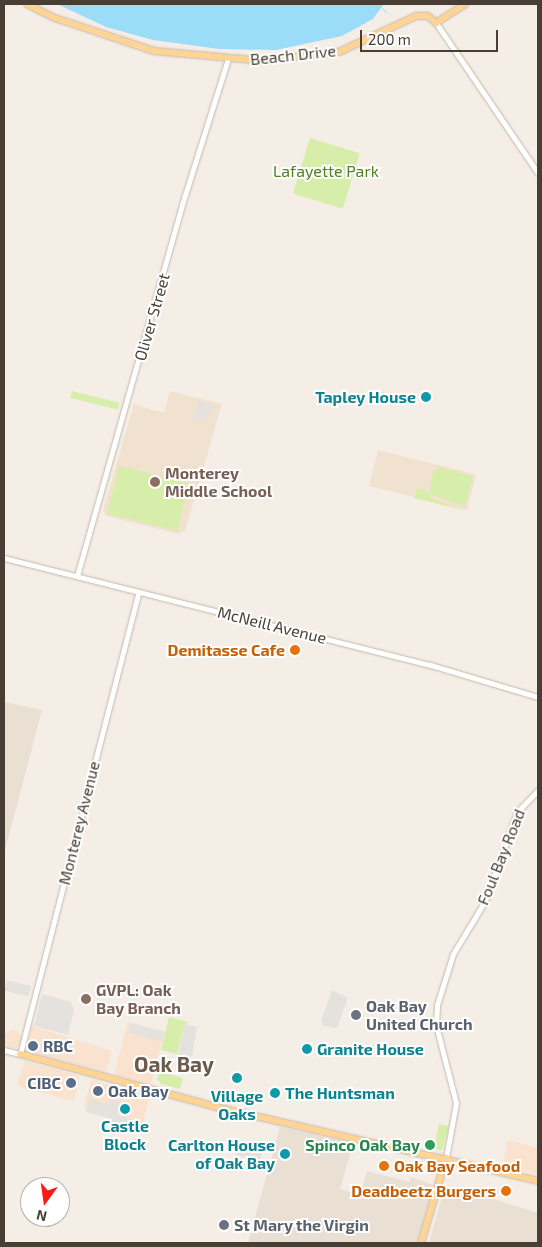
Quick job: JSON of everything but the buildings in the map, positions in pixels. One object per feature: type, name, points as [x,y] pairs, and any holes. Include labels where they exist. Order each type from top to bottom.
[{"type":"main road","name":"Beach Drive","points":[[27,4],[55,18],[154,51],[228,59],[270,60],[326,54],[358,45],[416,16],[428,16],[436,23]]},
{"type":"main road","points":[[436,23],[465,4]]},
{"type":"main road","points":[[20,1054],[216,1107],[446,1158],[538,1181]]},
{"type":"main road","name":"Foul Bay Road","points":[[422,1243],[446,1158]]},
{"type":"street","points":[[436,23],[538,173]]},
{"type":"street","name":"Oliver Street","points":[[77,576],[185,195],[228,59]]},
{"type":"street","name":"McNeill Avenue","points":[[4,558],[431,665],[538,697]]},
{"type":"street","name":"Monterey Avenue","points":[[20,1054],[138,592]]},
{"type":"street","name":"Foul Bay Road","points":[[446,1158],[456,1104],[436,1025],[437,1005],[453,954],[485,901],[517,812],[538,790]]},
{"type":"street","points":[[4,1050],[20,1054]]},
{"type":"shaded area","name":"Monterey Middle School","points":[[170,391],[222,404],[185,531],[178,534],[106,516],[103,511],[134,404],[164,413]]},
{"type":"shaded area","points":[[200,401],[218,406],[208,413],[205,421],[192,418]]},
{"type":"shaded area","points":[[378,450],[476,474],[467,510],[369,486]]},
{"type":"shaded area","points":[[4,702],[42,710],[4,854]]},
{"type":"shaded area","points":[[7,980],[31,986],[29,997],[4,991]]},
{"type":"shaded area","points":[[332,990],[348,998],[337,1028],[323,1026],[321,1021]]},
{"type":"shaded area","points":[[42,994],[71,1002],[74,1010],[68,1035],[34,1026]]},
{"type":"shaded area","points":[[128,1022],[165,1032],[151,1084],[114,1074]]},
{"type":"shaded area","points":[[131,1023],[165,1032],[162,1042],[128,1033]]},
{"type":"shaded area","points":[[185,1024],[197,1027],[192,1056],[187,1061],[177,1058]]},
{"type":"shaded area","points":[[32,1026],[112,1051],[106,1072],[27,1051]]},
{"type":"shaded area","points":[[9,1030],[17,1030],[22,1035],[20,1046],[9,1048],[4,1043],[4,1035]]},
{"type":"shaded area","points":[[25,1061],[80,1076],[74,1101],[20,1087],[17,1084]]},
{"type":"shaded area","points":[[91,1080],[150,1096],[142,1124],[83,1108]]},
{"type":"shaded area","points":[[89,1099],[108,1104],[109,1099],[120,1102],[117,1115],[139,1121],[136,1133],[111,1126],[112,1119],[86,1112]]},
{"type":"shaded area","points":[[280,1127],[353,1143],[340,1189],[360,1195],[367,1171],[409,1182],[411,1177],[434,1185],[417,1243],[248,1243]]},
{"type":"shaded area","points":[[508,1140],[538,1148],[538,1175],[503,1166]]},
{"type":"shaded area","points":[[239,1143],[264,1145],[260,1162],[236,1155]]},
{"type":"shaded area","points":[[444,1190],[476,1197],[477,1194],[538,1213],[538,1243],[429,1243]]},
{"type":"green space","name":"Lafayette Park","points":[[310,138],[360,153],[343,209],[293,193]]},
{"type":"green space","points":[[72,391],[120,403],[118,410],[70,398]]},
{"type":"green space","points":[[119,466],[189,483],[177,531],[107,514]]},
{"type":"green space","points":[[440,467],[473,476],[465,506],[429,494],[433,472]]},
{"type":"green space","points":[[417,488],[425,490],[432,499],[462,510],[414,498]]},
{"type":"green space","points":[[169,1017],[189,1022],[185,1024],[177,1054],[161,1050]]},
{"type":"green space","points":[[159,1071],[183,1078],[180,1089],[161,1084],[157,1079]]},
{"type":"green space","points":[[439,1124],[449,1126],[442,1150],[434,1149]]},
{"type":"water","points":[[57,4],[384,4],[373,19],[342,36],[276,50],[219,49],[153,40],[106,27]]},
{"type":"waterway","points":[[382,8],[386,12]]},
{"type":"place","name":"Tapley House","points":[[426,397]]},
{"type":"place","name":"Monterey Middle School","points":[[155,482]]},
{"type":"place","name":"Demitasse Cafe","points":[[295,650]]},
{"type":"place","name":"GVPL: Oak Bay Branch","points":[[86,999]]},
{"type":"place","name":"Oak Bay United Church","points":[[356,1015]]},
{"type":"place","name":"RBC","points":[[33,1046]]},
{"type":"place","name":"Granite House","points":[[307,1049]]},
{"type":"place","name":"Village Oaks","points":[[237,1078]]},
{"type":"place","name":"CIBC","points":[[71,1083]]},
{"type":"place","name":"Oak Bay","points":[[98,1091]]},
{"type":"place","name":"The Huntsman","points":[[275,1093]]},
{"type":"place","name":"Castle Block","points":[[125,1109]]},
{"type":"place","name":"Spinco Oak Bay","points":[[430,1145]]},
{"type":"place","name":"Carlton House of Oak Bay","points":[[285,1154]]},
{"type":"place","name":"Oak Bay Seafood","points":[[384,1166]]},
{"type":"place","name":"Deadbeetz Burgers","points":[[506,1191]]},
{"type":"place","name":"St Mary the Virgin","points":[[224,1225]]},
{"type":"district","name":"Oak Bay","points":[[174,1064]]}]
